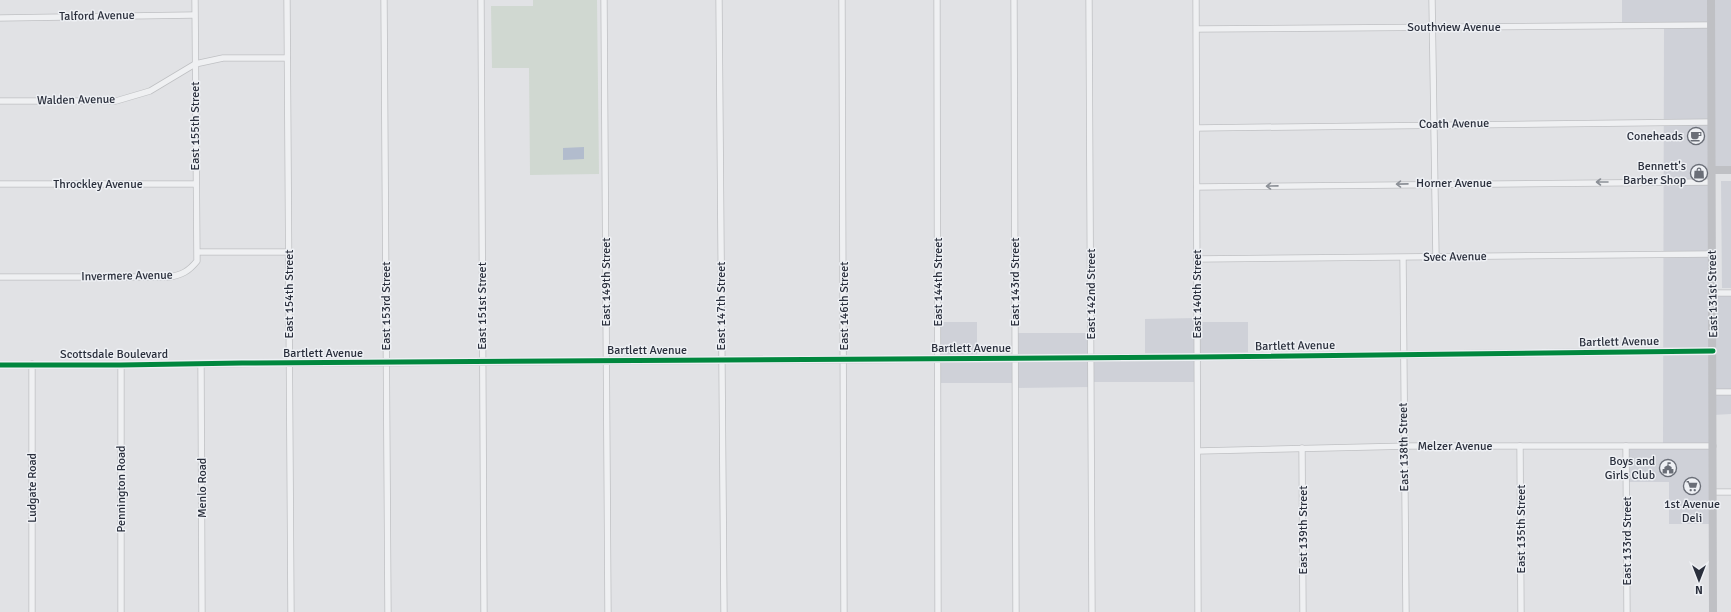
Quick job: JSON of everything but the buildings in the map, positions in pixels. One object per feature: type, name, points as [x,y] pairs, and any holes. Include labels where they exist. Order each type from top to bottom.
[{"type":"street","name":"East 155th Street","points":[[195,0],[198,252]]},
{"type":"street","name":"East 154th Street","points":[[287,0],[290,612]]},
{"type":"street","name":"East 153rd Street","points":[[384,0],[388,612]]},
{"type":"street","name":"East 151st Street","points":[[481,0],[484,612]]},
{"type":"street","name":"East 149th Street","points":[[604,0],[608,612]]},
{"type":"street","name":"East 147th Street","points":[[719,0],[724,612]]},
{"type":"street","name":"East 146th Street","points":[[842,0],[844,612]]},
{"type":"street","name":"East 144th Street","points":[[937,0],[938,612]]},
{"type":"street","name":"East 143rd Street","points":[[1014,0],[1016,612]]},
{"type":"street","name":"East 142nd Street","points":[[1090,0],[1092,612]]},
{"type":"street","name":"East 140th Street","points":[[1196,0],[1198,612]]},
{"type":"street","points":[[1432,0],[1436,258]]},
{"type":"street","name":"East 131st Street","points":[[1711,0],[1713,612]]},
{"type":"street","name":"Talford Avenue","points":[[0,18],[194,15]]},
{"type":"street","name":"Southview Avenue","points":[[1197,29],[1711,25]]},
{"type":"street","name":"Walden Avenue","points":[[0,101],[116,101],[150,91],[195,64],[223,58],[287,58]]},
{"type":"street","name":"Coath Avenue","points":[[1197,128],[1434,124],[1711,122]]},
{"type":"street","points":[[1711,170],[1731,170]]},
{"type":"street","name":"Horner Avenue","points":[[1197,187],[1435,183],[1711,182]]},
{"type":"street","name":"Throckley Avenue","points":[[0,184],[196,184]]},
{"type":"street","points":[[198,252],[288,252]]},
{"type":"street","name":"Invermere Avenue","points":[[0,277],[169,277],[180,275],[190,270],[198,261],[198,252]]},
{"type":"street","name":"Svec Avenue","points":[[1197,259],[1436,258],[1712,254]]},
{"type":"street","name":"East 138th Street","points":[[1403,258],[1406,612]]},
{"type":"street","points":[[1713,293],[1731,293]]},
{"type":"street","name":"Bartlett Avenue","points":[[228,363],[938,358],[1198,358],[1713,351]]},
{"type":"street","name":"Scottsdale Boulevard","points":[[0,365],[228,363]]},
{"type":"street","name":"Ludgate Road","points":[[32,364],[32,612]]},
{"type":"street","name":"Menlo Road","points":[[201,364],[202,612]]},
{"type":"street","name":"Pennington Road","points":[[121,365],[121,612]]},
{"type":"street","points":[[1713,392],[1731,392]]},
{"type":"street","name":"Melzer Avenue","points":[[1198,451],[1404,446],[1713,446]]},
{"type":"street","name":"East 135th Street","points":[[1520,446],[1521,612]]},
{"type":"street","name":"East 133rd Street","points":[[1626,446],[1627,612]]},
{"type":"street","name":"East 139th Street","points":[[1302,448],[1303,612]]},
{"type":"street","points":[[1713,492],[1731,492]]},
{"type":"shaded area","points":[[533,0],[597,0],[599,174],[530,175],[529,68],[492,68],[491,6],[533,6]]},
{"type":"shaded area","points":[[1622,0],[1731,0],[1731,170],[1712,170],[1713,293],[1731,293],[1731,414],[1713,415],[1713,524],[1669,524],[1669,482],[1626,482],[1626,446],[1663,445],[1664,26],[1622,26]]},
{"type":"shaded area","points":[[1721,181],[1731,181],[1731,288],[1722,288]]},
{"type":"shaded area","points":[[1197,318],[1198,322],[1248,322],[1248,357],[1198,358],[1198,382],[1092,382],[1091,387],[1015,388],[1015,383],[938,383],[938,322],[977,322],[977,358],[1015,358],[1015,333],[1091,333],[1091,358],[1145,358],[1145,319]]},
{"type":"water","points":[[584,147],[584,159],[563,160],[563,148]]},
{"type":"cycle path","points":[[0,365],[1198,357],[1713,351]]},
{"type":"place","name":"Coneheads","points":[[1696,136]]},
{"type":"place","name":"Bennett's Barber Shop","points":[[1699,173]]},
{"type":"place","name":"Boys and Girls Club","points":[[1668,468]]},
{"type":"place","name":"1st Avenue Deli","points":[[1692,486]]}]
